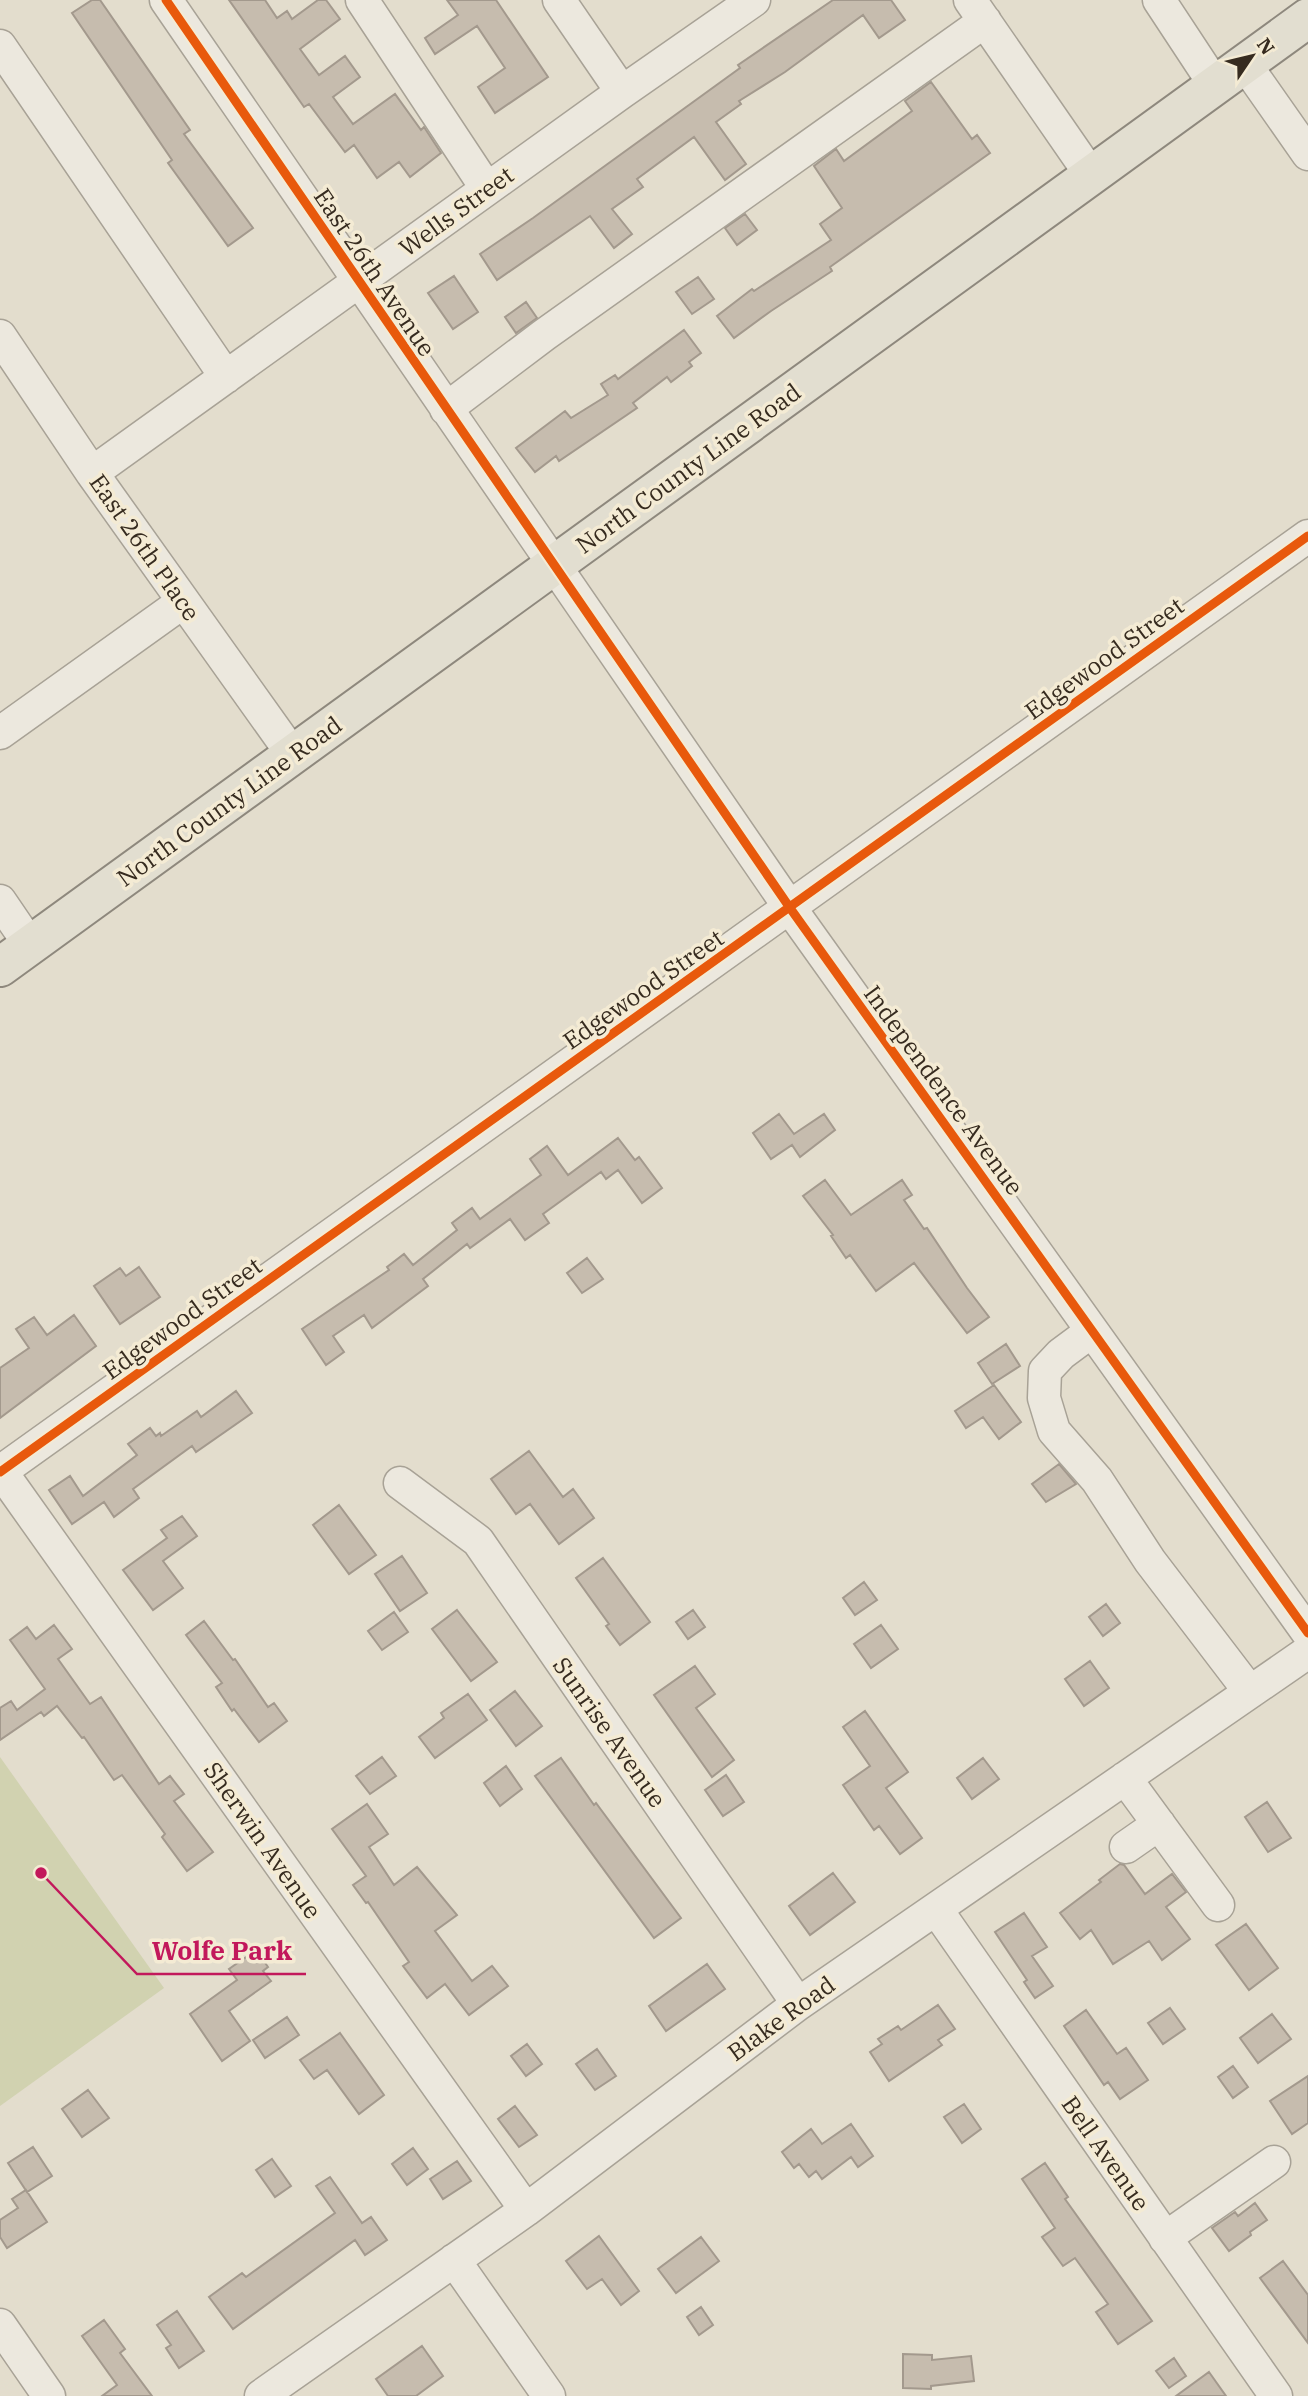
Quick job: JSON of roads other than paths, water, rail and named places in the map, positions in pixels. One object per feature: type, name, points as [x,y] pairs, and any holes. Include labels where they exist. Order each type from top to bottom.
[{"type":"main road","name":"North County Line Road","points":[[0,967],[1308,18]]},
{"type":"street","name":"East 26th Avenue","points":[[166,0],[553,566]]},
{"type":"street","points":[[362,0],[487,189]]},
{"type":"street","points":[[559,0],[622,92]]},
{"type":"street","name":"Wells Street","points":[[92,473],[754,0]]},
{"type":"street","points":[[1159,0],[1308,154]]},
{"type":"street","points":[[446,409],[977,10],[1091,175]]},
{"type":"street","points":[[0,46],[226,377]]},
{"type":"street","name":"East 26th Place","points":[[0,336],[92,473],[293,755]]},
{"type":"street","name":"Edgewood Street","points":[[0,1471],[1308,536]]},
{"type":"street","name":"Independence Avenue","points":[[553,566],[790,908],[1308,1633]]},
{"type":"street","points":[[0,733],[183,601]]},
{"type":"street","points":[[0,901],[30,945]]},
{"type":"street","points":[[1092,1331],[1061,1354],[1045,1371],[1044,1398],[1054,1431],[1097,1480],[1150,1561],[1250,1692]]},
{"type":"street","name":"Sherwin Avenue","points":[[0,1471],[526,2210]]},
{"type":"street","name":"Sunrise Avenue","points":[[400,1483],[478,1541],[798,2004]]},
{"type":"street","name":"Blake Road","points":[[261,2396],[526,2210],[798,2004],[1308,1652]]},
{"type":"street","points":[[1125,1779],[1218,1905]]},
{"type":"street","points":[[1126,1847],[1159,1825]]},
{"type":"street","name":"Bell Avenue","points":[[936,1909],[1276,2396]]},
{"type":"street","points":[[1166,2238],[1274,2162]]},
{"type":"street","points":[[454,2260],[549,2396]]},
{"type":"street","points":[[0,2325],[49,2396]]},
{"type":"place","name":"Wolfe Park","points":[[41,1873]]}]
